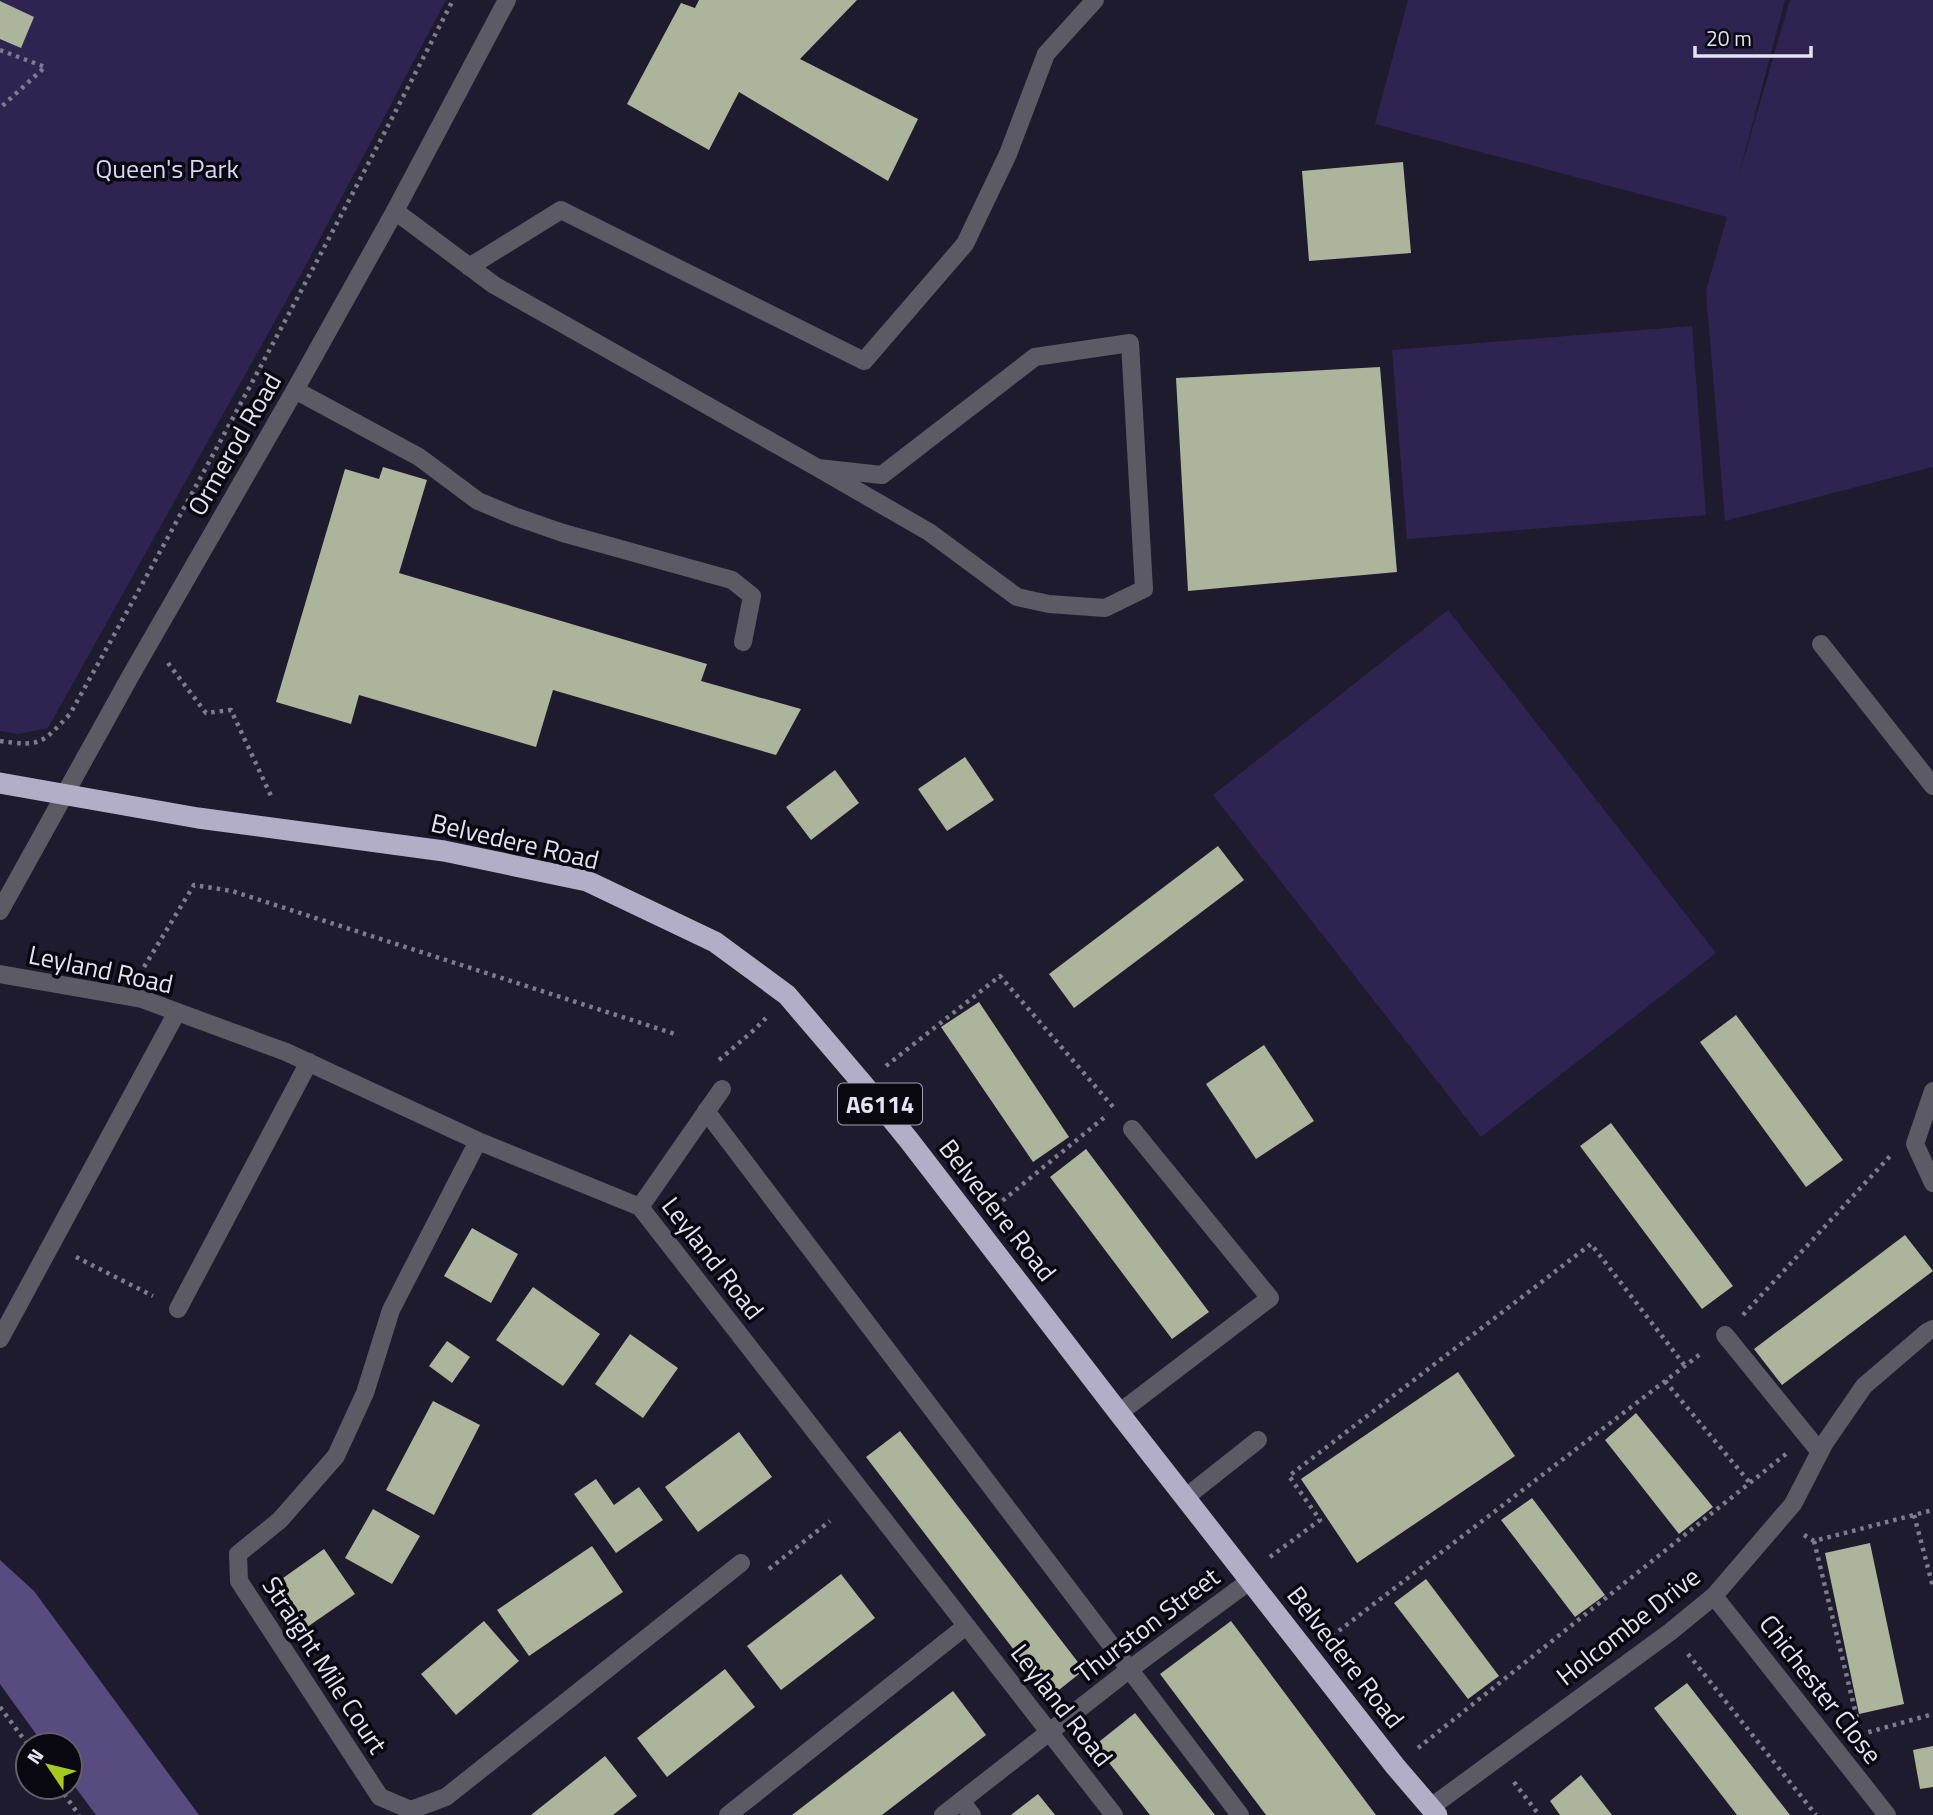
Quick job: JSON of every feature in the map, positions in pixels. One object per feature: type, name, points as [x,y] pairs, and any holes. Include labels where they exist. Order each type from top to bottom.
[{"type":"highway","name":"Belvedere Road","points":[[0,783],[198,818],[444,851],[587,881],[715,942],[786,995],[863,1084],[1395,1766],[1434,1811]]},
{"type":"street","name":"Ormerod Road","points":[[0,911],[395,211],[507,0]]},
{"type":"street","points":[[469,267],[561,210],[863,360],[965,244],[1008,154],[1046,54],[1095,0]]},
{"type":"street","points":[[395,211],[494,285],[929,532],[1017,597],[1049,604],[1105,608],[1144,589],[1130,343],[1035,357],[883,475],[818,468]]},
{"type":"street","points":[[295,390],[419,457],[490,506],[563,533],[732,580],[752,596],[743,642]]},
{"type":"street","points":[[1821,644],[1933,786]]},
{"type":"street","name":"Leyland Road","points":[[0,974],[142,999],[286,1052],[478,1141],[640,1207],[1114,1815]]},
{"type":"street","points":[[0,1339],[177,1012]]},
{"type":"street","points":[[178,1309],[309,1062]]},
{"type":"street","points":[[640,1207],[722,1089]]},
{"type":"street","points":[[1933,1091],[1915,1144],[1933,1183]]},
{"type":"street","points":[[706,1111],[1240,1815]]},
{"type":"street","points":[[1119,1413],[1270,1298],[1132,1129]]},
{"type":"street","name":"Straight Mile Court","points":[[478,1141],[391,1310],[365,1393],[336,1456],[280,1520],[238,1554],[239,1581],[380,1797],[411,1810],[446,1797],[741,1563]]},
{"type":"street","name":"Holcombe Drive","points":[[1434,1811],[1496,1760],[1670,1632],[1714,1596],[1793,1504],[1820,1452],[1864,1387],[1933,1329]]},
{"type":"street","points":[[1725,1335],[1820,1452]]},
{"type":"street","points":[[1186,1497],[1258,1440]]},
{"type":"street","name":"Thurston Street","points":[[943,1815],[966,1808],[1049,1732],[1249,1578]]},
{"type":"street","name":"Chichester Close","points":[[1714,1596],[1886,1815]]},
{"type":"street","points":[[728,1815],[967,1626]]},
{"type":"path","points":[[0,741],[26,745],[45,739],[70,714],[305,284],[453,0]]},
{"type":"path","points":[[0,50],[45,67],[0,108]]},
{"type":"path","points":[[151,640],[206,713],[231,710],[286,830]]},
{"type":"path","points":[[144,967],[194,885],[232,891],[675,1034]]},
{"type":"path","points":[[863,1084],[1000,976],[1115,1109],[974,1225]]},
{"type":"path","points":[[722,1089],[706,1070],[754,1030],[786,995]]},
{"type":"path","points":[[1309,1654],[1725,1335],[1886,1159],[1918,1135]]},
{"type":"path","points":[[1249,1578],[1320,1520],[1289,1476],[1591,1244],[1685,1366]]},
{"type":"path","points":[[51,1245],[178,1309]]},
{"type":"path","points":[[1665,1381],[1750,1483]]},
{"type":"path","points":[[1395,1766],[1808,1437]]},
{"type":"path","points":[[1779,1520],[1815,1541],[1933,1510]]},
{"type":"path","points":[[1914,1516],[1933,1587]]},
{"type":"path","points":[[769,1569],[830,1521]]},
{"type":"path","points":[[1815,1541],[1864,1748],[1867,1791]]},
{"type":"path","points":[[1670,1632],[1816,1815]]},
{"type":"path","points":[[0,1707],[18,1731]]},
{"type":"path","points":[[1863,1741],[1862,1734],[1933,1714]]},
{"type":"path","points":[[1496,1760],[1539,1815]]},
{"type":"green space","name":"Queen's Park","points":[[0,0],[446,0],[300,276],[48,728],[18,734],[0,731]]},
{"type":"green space","points":[[1408,0],[1785,0],[1737,182],[1790,0],[1933,0],[1933,467],[1725,521],[1706,291],[1727,217],[1375,124]]},
{"type":"green space","points":[[1692,326],[1706,515],[1407,539],[1392,350]]},
{"type":"green space","points":[[1448,610],[1716,953],[1481,1137],[1213,795]]},
{"type":"shaded area","points":[[0,1560],[34,1591],[199,1815],[96,1815],[84,1799],[84,1731],[34,1731],[0,1684]]},
{"type":"building","points":[[699,0],[857,0],[800,59],[918,119],[888,181],[739,92],[709,150],[627,104],[681,3],[695,8]]},
{"type":"building","points":[[0,1],[34,17],[21,48],[0,39]]},
{"type":"building","points":[[1403,162],[1411,253],[1309,261],[1302,171]]},
{"type":"building","points":[[1380,367],[1397,572],[1188,591],[1176,378]]},
{"type":"building","points":[[383,467],[427,480],[399,573],[707,664],[701,681],[801,709],[776,755],[553,690],[536,747],[359,695],[351,724],[276,702],[345,469],[379,479]]},
{"type":"building","points":[[965,757],[994,800],[947,831],[918,789]]},
{"type":"building","points":[[835,770],[859,803],[811,840],[786,807]]},
{"type":"building","points":[[1218,846],[1244,880],[1074,1008],[1049,974]]},
{"type":"building","points":[[979,1002],[1069,1137],[1033,1162],[941,1027]]},
{"type":"building","points":[[1736,1015],[1843,1160],[1806,1187],[1700,1042]]},
{"type":"building","points":[[1264,1045],[1314,1121],[1256,1159],[1206,1084]]},
{"type":"building","points":[[1611,1123],[1733,1286],[1702,1309],[1580,1146]]},
{"type":"building","points":[[1086,1149],[1209,1312],[1172,1339],[1050,1177]]},
{"type":"building","points":[[472,1228],[518,1254],[491,1303],[444,1276]]},
{"type":"building","points":[[1905,1235],[1933,1271],[1782,1385],[1754,1349]]},
{"type":"building","points":[[533,1287],[600,1334],[563,1386],[496,1340]]},
{"type":"building","points":[[630,1334],[678,1368],[643,1418],[595,1384]]},
{"type":"building","points":[[447,1341],[470,1357],[452,1383],[429,1366]]},
{"type":"building","points":[[1458,1372],[1515,1456],[1357,1563],[1301,1479]]},
{"type":"building","points":[[433,1401],[480,1425],[434,1515],[386,1490]]},
{"type":"building","points":[[1636,1413],[1713,1507],[1679,1534],[1605,1440]]},
{"type":"building","points":[[900,1431],[1084,1670],[1050,1697],[866,1457]]},
{"type":"building","points":[[739,1432],[772,1477],[698,1532],[665,1487]]},
{"type":"building","points":[[596,1479],[614,1505],[639,1487],[663,1520],[616,1553],[574,1494]]},
{"type":"building","points":[[1532,1498],[1605,1595],[1575,1617],[1501,1520]]},
{"type":"building","points":[[373,1509],[420,1536],[392,1584],[345,1558]]},
{"type":"building","points":[[1870,1543],[1904,1704],[1859,1714],[1825,1553]]},
{"type":"building","points":[[592,1546],[623,1592],[529,1656],[497,1610]]},
{"type":"building","points":[[324,1549],[355,1594],[300,1632],[269,1588]]},
{"type":"building","points":[[841,1574],[875,1618],[781,1690],[747,1646]]},
{"type":"building","points":[[1426,1579],[1499,1676],[1468,1699],[1394,1603]]},
{"type":"building","points":[[484,1621],[519,1661],[456,1715],[421,1674]]},
{"type":"building","points":[[1231,1621],[1376,1815],[1266,1815],[1160,1674]]},
{"type":"building","points":[[725,1669],[755,1707],[667,1777],[637,1738]]},
{"type":"building","points":[[1687,1683],[1790,1815],[1737,1815],[1654,1708]]},
{"type":"building","points":[[953,1691],[986,1735],[882,1815],[792,1815]]},
{"type":"building","points":[[1135,1713],[1215,1815],[1150,1815],[1095,1745]]},
{"type":"building","points":[[1933,1746],[1933,1787],[1920,1789],[1913,1750]]},
{"type":"building","points":[[605,1756],[637,1796],[613,1815],[531,1815]]},
{"type":"building","points":[[1581,1775],[1612,1815],[1560,1815],[1550,1801]]},
{"type":"building","points":[[1038,1794],[1055,1815],[1011,1815]]}]
